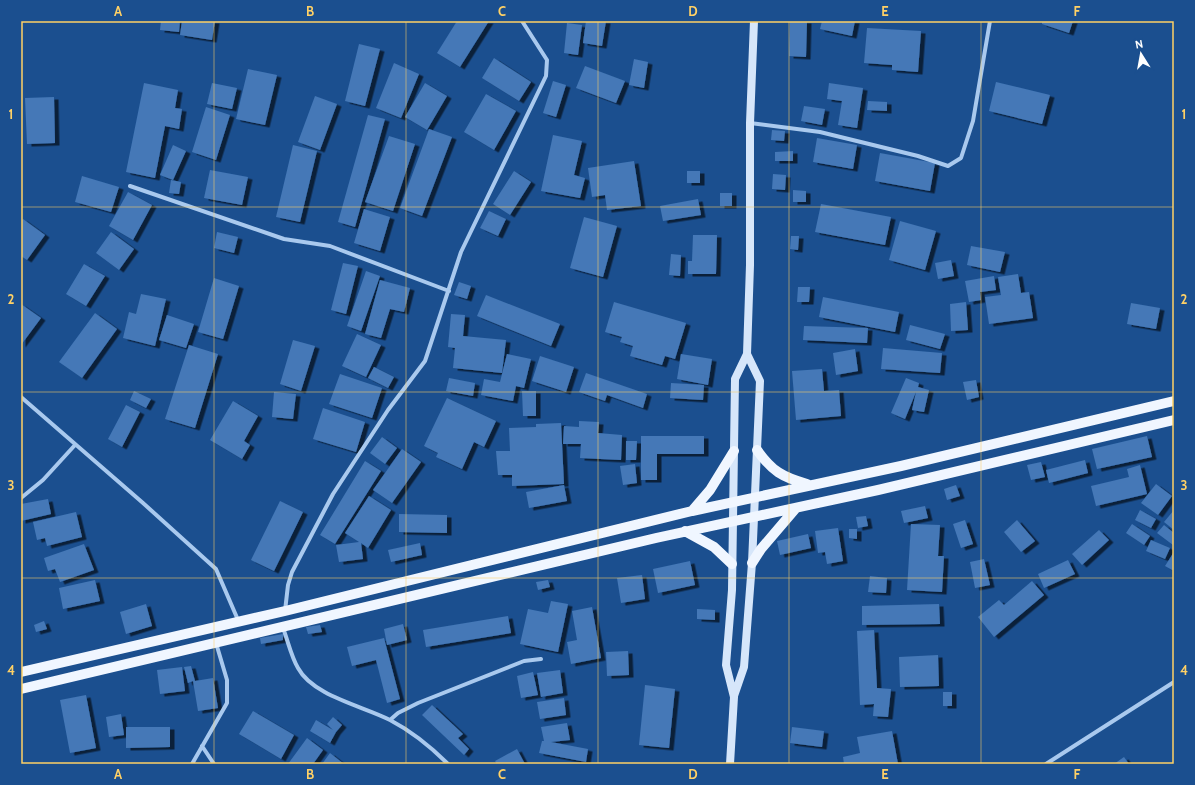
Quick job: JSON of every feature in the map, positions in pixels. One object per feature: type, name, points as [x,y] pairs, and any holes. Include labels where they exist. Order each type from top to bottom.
[{"type":"main road","points":[[734,697],[726,664],[734,521],[735,379],[747,354],[750,258],[750,123],[754,21]]},
{"type":"main road","points":[[730,764],[734,697],[744,667],[752,563],[760,381],[747,354]]},
{"type":"main road","points":[[21,672],[238,620],[285,611],[755,496],[901,466],[1174,401]]},
{"type":"main road","points":[[21,689],[283,628],[685,531],[796,508],[1174,420]]},
{"type":"main road","points":[[757,450],[768,465],[785,478],[809,485]]},
{"type":"main road","points":[[692,511],[710,490],[734,451]]},
{"type":"main road","points":[[752,563],[761,549],[796,508]]},
{"type":"main road","points":[[685,531],[714,546],[732,564]]},
{"type":"street","points":[[285,611],[288,586],[292,572],[333,494],[388,410],[425,361],[461,252],[546,76],[547,60],[522,21]]},
{"type":"street","points":[[750,123],[820,132],[918,156],[948,166],[961,158],[973,121],[990,21]]},
{"type":"street","points":[[130,186],[284,239],[330,246],[449,291]]},
{"type":"street","points":[[21,397],[143,503],[216,569],[238,620]]},
{"type":"street","points":[[21,498],[43,480],[75,445]]},
{"type":"street","points":[[283,628],[298,669],[306,678],[323,692],[390,720],[430,746],[448,764]]},
{"type":"street","points":[[192,764],[227,703],[227,680],[216,643]]},
{"type":"street","points":[[390,720],[398,713],[418,703],[524,661],[541,659]]},
{"type":"street","points":[[1046,764],[1174,682]]},
{"type":"street","points":[[202,746],[214,764]]},
{"type":"building","points":[[161,21],[180,21],[179,32],[160,30]]},
{"type":"building","points":[[182,21],[215,21],[212,40],[180,35]]},
{"type":"building","points":[[457,21],[489,21],[460,67],[437,53]]},
{"type":"building","points":[[586,21],[606,21],[602,46],[583,43]]},
{"type":"building","points":[[790,21],[807,21],[806,57],[789,56]]},
{"type":"building","points":[[822,21],[855,21],[852,36],[820,29]]},
{"type":"building","points":[[1042,21],[1073,21],[1069,33],[1042,24]]},
{"type":"building","points":[[567,23],[582,25],[578,55],[564,53]]},
{"type":"building","points":[[867,28],[921,31],[918,72],[892,70],[892,65],[864,63]]},
{"type":"building","points":[[359,44],[380,49],[365,106],[345,101]]},
{"type":"building","points":[[494,58],[531,82],[519,101],[482,78]]},
{"type":"building","points":[[634,59],[648,62],[644,88],[629,85]]},
{"type":"building","points":[[394,63],[419,74],[401,118],[376,108]]},
{"type":"building","points":[[585,66],[625,81],[616,103],[576,88]]},
{"type":"building","points":[[248,69],[277,75],[265,125],[236,119]]},
{"type":"building","points":[[553,81],[566,85],[556,117],[543,113]]},
{"type":"building","points":[[996,82],[1050,95],[1042,124],[989,111]]},
{"type":"building","points":[[144,83],[178,90],[175,108],[182,109],[179,129],[165,126],[155,178],[126,172]]},
{"type":"building","points":[[212,83],[237,88],[232,109],[207,104]]},
{"type":"building","points":[[425,83],[447,96],[427,130],[405,117]]},
{"type":"building","points":[[829,83],[863,88],[857,128],[838,125],[842,101],[827,99]]},
{"type":"building","points":[[486,94],[516,111],[494,150],[464,132]]},
{"type":"building","points":[[315,96],[337,104],[320,150],[298,142]]},
{"type":"building","points":[[54,97],[55,143],[27,144],[25,98]]},
{"type":"building","points":[[868,101],[887,102],[887,111],[867,110]]},
{"type":"building","points":[[804,106],[825,109],[822,125],[801,121]]},
{"type":"building","points":[[206,107],[230,115],[216,160],[192,152]]},
{"type":"building","points":[[368,115],[385,119],[355,227],[338,222]]},
{"type":"building","points":[[429,129],[452,137],[422,216],[400,208]]},
{"type":"building","points":[[772,130],[785,131],[784,141],[771,140]]},
{"type":"building","points":[[553,135],[582,141],[574,175],[585,178],[580,198],[541,191]]},
{"type":"building","points":[[389,136],[415,144],[393,211],[365,202]]},
{"type":"building","points":[[817,138],[857,145],[853,169],[813,162]]},
{"type":"building","points":[[173,145],[186,151],[173,180],[160,175]]},
{"type":"building","points":[[293,145],[317,151],[300,222],[276,217]]},
{"type":"building","points":[[793,151],[793,161],[775,161],[775,152]]},
{"type":"building","points":[[880,153],[935,163],[930,191],[875,181]]},
{"type":"building","points":[[634,161],[641,206],[607,210],[605,195],[592,197],[588,168]]},
{"type":"building","points":[[210,170],[248,177],[242,205],[204,198]]},
{"type":"building","points":[[514,171],[531,182],[510,215],[493,204]]},
{"type":"building","points":[[687,171],[700,171],[700,183],[687,183]]},
{"type":"building","points":[[773,174],[786,175],[785,190],[772,189]]},
{"type":"building","points":[[82,176],[119,187],[111,212],[75,202]]},
{"type":"building","points":[[171,180],[181,182],[179,194],[169,193]]},
{"type":"building","points":[[793,190],[806,191],[806,202],[793,202]]},
{"type":"building","points":[[128,192],[152,205],[133,240],[109,226]]},
{"type":"building","points":[[720,193],[732,193],[732,206],[720,206]]},
{"type":"building","points":[[698,199],[701,215],[663,221],[660,206]]},
{"type":"building","points":[[821,204],[891,217],[885,245],[815,232]]},
{"type":"building","points":[[364,209],[390,217],[380,251],[354,243]]},
{"type":"building","points":[[489,211],[506,219],[498,236],[480,228]]},
{"type":"building","points":[[584,217],[617,226],[603,277],[570,268]]},
{"type":"building","points":[[23,219],[45,235],[27,260],[21,256],[21,221]]},
{"type":"building","points":[[900,221],[936,231],[925,270],[889,260]]},
{"type":"building","points":[[111,232],[134,249],[119,270],[96,253]]},
{"type":"building","points":[[217,232],[238,237],[234,253],[214,248]]},
{"type":"building","points":[[693,235],[717,235],[716,274],[688,274],[688,261],[692,261]]},
{"type":"building","points":[[791,236],[799,236],[798,250],[790,249]]},
{"type":"building","points":[[971,246],[1005,252],[1000,272],[967,265]]},
{"type":"building","points":[[671,254],[681,255],[680,276],[669,275]]},
{"type":"building","points":[[951,260],[954,276],[938,279],[935,263]]},
{"type":"building","points":[[343,263],[358,266],[346,314],[331,310]]},
{"type":"building","points":[[84,264],[105,276],[86,306],[66,294]]},
{"type":"building","points":[[366,271],[380,276],[361,331],[347,326]]},
{"type":"building","points":[[1018,274],[1021,293],[1029,292],[1033,318],[989,324],[985,297],[1001,295],[998,277]]},
{"type":"building","points":[[994,276],[996,290],[980,292],[981,300],[969,302],[965,281]]},
{"type":"building","points":[[214,278],[239,286],[223,339],[198,332]]},
{"type":"building","points":[[380,280],[410,288],[404,312],[390,309],[381,338],[365,334]]},
{"type":"building","points":[[459,282],[471,286],[467,299],[454,295]]},
{"type":"building","points":[[798,287],[810,287],[809,302],[797,302]]},
{"type":"building","points":[[141,294],[166,299],[155,346],[123,338],[129,312],[136,314]]},
{"type":"building","points":[[486,295],[560,324],[551,346],[477,316]]},
{"type":"building","points":[[823,297],[899,312],[895,332],[819,317]]},
{"type":"building","points":[[614,302],[686,323],[675,359],[665,356],[662,365],[630,356],[633,346],[620,342],[622,337],[605,332]]},
{"type":"building","points":[[966,302],[968,330],[951,331],[950,304]]},
{"type":"building","points":[[1131,303],[1160,308],[1156,329],[1127,324]]},
{"type":"building","points":[[21,304],[41,318],[21,345]]},
{"type":"building","points":[[95,313],[117,329],[82,378],[59,362]]},
{"type":"building","points":[[451,314],[465,315],[463,336],[506,340],[502,373],[453,368],[455,348],[448,347]]},
{"type":"building","points":[[167,315],[194,324],[186,348],[159,340]]},
{"type":"building","points":[[910,325],[945,334],[940,349],[906,340]]},
{"type":"building","points":[[804,326],[868,328],[867,343],[803,340]]},
{"type":"building","points":[[357,334],[381,345],[366,377],[342,366]]},
{"type":"building","points":[[293,340],[315,346],[301,391],[280,384]]},
{"type":"building","points":[[189,345],[218,354],[195,428],[165,419]]},
{"type":"building","points":[[883,348],[942,353],[940,373],[881,369]]},
{"type":"building","points":[[855,349],[858,371],[836,375],[833,353]]},
{"type":"building","points":[[507,354],[531,359],[524,388],[516,386],[513,401],[481,395],[484,379],[500,382]]},
{"type":"building","points":[[681,354],[712,359],[708,385],[677,379]]},
{"type":"building","points":[[540,356],[574,367],[566,392],[532,381]]},
{"type":"building","points":[[374,367],[394,377],[388,388],[368,378]]},
{"type":"building","points":[[822,369],[824,391],[839,390],[841,416],[796,420],[792,371]]},
{"type":"building","points":[[586,373],[647,394],[643,408],[607,395],[605,401],[579,392]]},
{"type":"building","points":[[340,374],[382,388],[372,418],[329,404]]},
{"type":"building","points":[[449,378],[475,383],[473,396],[446,391]]},
{"type":"building","points":[[906,378],[919,383],[918,387],[929,390],[924,412],[912,410],[916,392],[905,419],[891,413]]},
{"type":"building","points":[[976,380],[979,397],[967,400],[963,382]]},
{"type":"building","points":[[671,383],[704,385],[703,400],[670,398]]},
{"type":"building","points":[[134,391],[151,399],[146,408],[130,400]]},
{"type":"building","points":[[522,391],[536,391],[536,416],[523,416]]},
{"type":"building","points":[[274,392],[296,394],[293,419],[272,417]]},
{"type":"building","points":[[447,398],[496,421],[484,447],[474,442],[462,469],[436,457],[438,453],[424,446]]},
{"type":"building","points":[[233,401],[258,416],[244,441],[250,445],[242,459],[210,440]]},
{"type":"building","points":[[126,405],[140,412],[122,447],[108,439]]},
{"type":"building","points":[[323,408],[365,422],[356,452],[313,439]]},
{"type":"building","points":[[579,421],[599,422],[598,433],[622,435],[621,460],[580,458],[581,444],[563,444],[564,426],[579,427]]},
{"type":"building","points":[[561,423],[564,484],[512,486],[512,475],[498,475],[496,451],[510,451],[509,428],[536,427],[536,424]]},
{"type":"building","points":[[641,436],[704,436],[704,454],[657,454],[657,480],[641,480]]},
{"type":"building","points":[[1147,436],[1152,457],[1097,469],[1092,449]]},
{"type":"building","points":[[382,437],[397,448],[385,464],[370,453]]},
{"type":"building","points":[[626,441],[637,441],[636,460],[626,460]]},
{"type":"building","points":[[402,449],[421,462],[392,503],[373,490]]},
{"type":"building","points":[[1085,460],[1088,473],[1049,483],[1046,470]]},
{"type":"building","points":[[365,461],[381,471],[335,544],[320,535]]},
{"type":"building","points":[[1041,462],[1045,477],[1031,480],[1027,465]]},
{"type":"building","points":[[635,464],[637,483],[623,485],[620,466]]},
{"type":"building","points":[[1140,465],[1147,494],[1096,506],[1091,486],[1129,477],[1127,469]]},
{"type":"building","points":[[1156,484],[1172,496],[1158,515],[1141,503]]},
{"type":"building","points":[[564,485],[567,501],[529,508],[526,492]]},
{"type":"building","points":[[956,485],[960,496],[947,500],[944,489]]},
{"type":"building","points":[[369,496],[391,510],[368,548],[361,543],[363,559],[339,562],[336,545],[359,542],[345,533]]},
{"type":"building","points":[[48,499],[51,514],[21,521],[21,504]]},
{"type":"building","points":[[280,501],[303,512],[274,571],[251,560]]},
{"type":"building","points":[[925,506],[928,518],[904,523],[901,511]]},
{"type":"building","points":[[1140,510],[1156,519],[1151,528],[1135,520]]},
{"type":"building","points":[[1174,510],[1174,530],[1164,522]]},
{"type":"building","points":[[76,512],[82,537],[47,546],[45,538],[37,540],[33,522]]},
{"type":"building","points":[[399,514],[447,515],[447,533],[399,532]]},
{"type":"building","points":[[866,516],[868,526],[858,528],[856,517]]},
{"type":"building","points":[[965,520],[973,544],[961,548],[953,524]]},
{"type":"building","points":[[1017,520],[1035,541],[1021,552],[1004,532]]},
{"type":"building","points":[[911,524],[940,525],[938,556],[944,556],[942,592],[907,590]]},
{"type":"building","points":[[1132,524],[1150,536],[1144,545],[1126,533]]},
{"type":"building","points":[[1164,525],[1174,533],[1173,545],[1157,533]]},
{"type":"building","points":[[838,528],[843,561],[827,564],[825,552],[818,553],[815,531]]},
{"type":"building","points":[[849,529],[857,529],[857,539],[849,538]]},
{"type":"building","points":[[1099,530],[1109,540],[1082,565],[1072,554]]},
{"type":"building","points":[[808,534],[811,548],[780,555],[777,541]]},
{"type":"building","points":[[1151,540],[1170,548],[1165,559],[1146,551]]},
{"type":"building","points":[[420,543],[422,555],[391,562],[388,550]]},
{"type":"building","points":[[84,544],[94,570],[60,582],[55,569],[48,571],[44,558]]},
{"type":"building","points":[[1174,552],[1174,571],[1165,566]]},
{"type":"building","points":[[984,559],[990,585],[975,588],[970,562]]},
{"type":"building","points":[[1068,560],[1075,574],[1044,588],[1038,574]]},
{"type":"building","points":[[690,561],[695,585],[658,593],[653,569]]},
{"type":"building","points":[[642,575],[645,599],[621,603],[617,578]]},
{"type":"building","points":[[870,576],[887,578],[886,593],[868,592]]},
{"type":"building","points":[[95,580],[100,601],[63,609],[59,588]]},
{"type":"building","points":[[548,580],[550,587],[538,590],[536,582]]},
{"type":"building","points":[[1032,581],[1044,595],[994,637],[978,617],[999,600],[1004,605]]},
{"type":"building","points":[[551,601],[568,604],[558,652],[520,644],[528,609],[548,613]]},
{"type":"building","points":[[146,604],[152,626],[126,634],[120,612]]},
{"type":"building","points":[[939,604],[940,624],[862,625],[862,606]]},
{"type":"building","points":[[592,607],[601,658],[571,664],[567,642],[577,640],[572,611]]},
{"type":"building","points":[[697,609],[715,610],[715,620],[697,619]]},
{"type":"building","points":[[508,616],[511,633],[426,647],[423,630]]},
{"type":"building","points":[[44,621],[47,629],[36,632],[34,625]]},
{"type":"building","points":[[403,624],[407,640],[387,645],[384,629]]},
{"type":"building","points":[[320,625],[322,632],[308,634],[306,627]]},
{"type":"building","points":[[874,630],[877,688],[891,689],[888,717],[873,716],[874,704],[860,705],[857,631]]},
{"type":"building","points":[[283,634],[283,640],[261,644],[260,638]]},
{"type":"building","points":[[384,638],[400,699],[387,703],[376,660],[352,666],[347,647]]},
{"type":"building","points":[[628,651],[629,675],[607,676],[606,652]]},
{"type":"building","points":[[938,655],[939,686],[900,687],[899,657]]},
{"type":"building","points":[[191,666],[195,681],[213,678],[218,708],[198,711],[193,681],[188,683],[184,667]]},
{"type":"building","points":[[182,667],[185,691],[160,694],[157,670]]},
{"type":"building","points":[[560,670],[563,693],[541,697],[537,673]]},
{"type":"building","points":[[533,672],[538,695],[521,698],[517,676]]},
{"type":"building","points":[[645,685],[675,689],[669,748],[639,745]]},
{"type":"building","points":[[943,692],[952,692],[952,706],[943,706]]},
{"type":"building","points":[[86,695],[96,748],[70,753],[60,700]]},
{"type":"building","points":[[564,698],[566,715],[540,719],[537,702]]},
{"type":"building","points":[[432,705],[463,734],[458,738],[469,749],[464,755],[422,715]]},
{"type":"building","points":[[253,711],[294,735],[281,759],[239,734]]},
{"type":"building","points":[[121,714],[124,735],[109,737],[106,717]]},
{"type":"building","points":[[333,717],[342,725],[330,743],[310,731],[316,720],[333,730],[327,724]]},
{"type":"building","points":[[567,723],[570,740],[551,742],[588,749],[586,762],[539,753],[542,741],[544,741],[541,727]]},
{"type":"building","points":[[126,727],[170,727],[170,747],[126,748]]},
{"type":"building","points":[[792,727],[824,731],[822,747],[790,743]]},
{"type":"building","points":[[892,731],[898,764],[844,764],[843,757],[860,753],[857,737]]},
{"type":"building","points":[[307,738],[323,750],[313,764],[288,764]]},
{"type":"building","points":[[517,749],[525,764],[497,764],[495,761]]},
{"type":"building","points":[[330,753],[344,764],[322,764]]},
{"type":"building","points":[[1124,757],[1129,764],[1114,764]]}]
